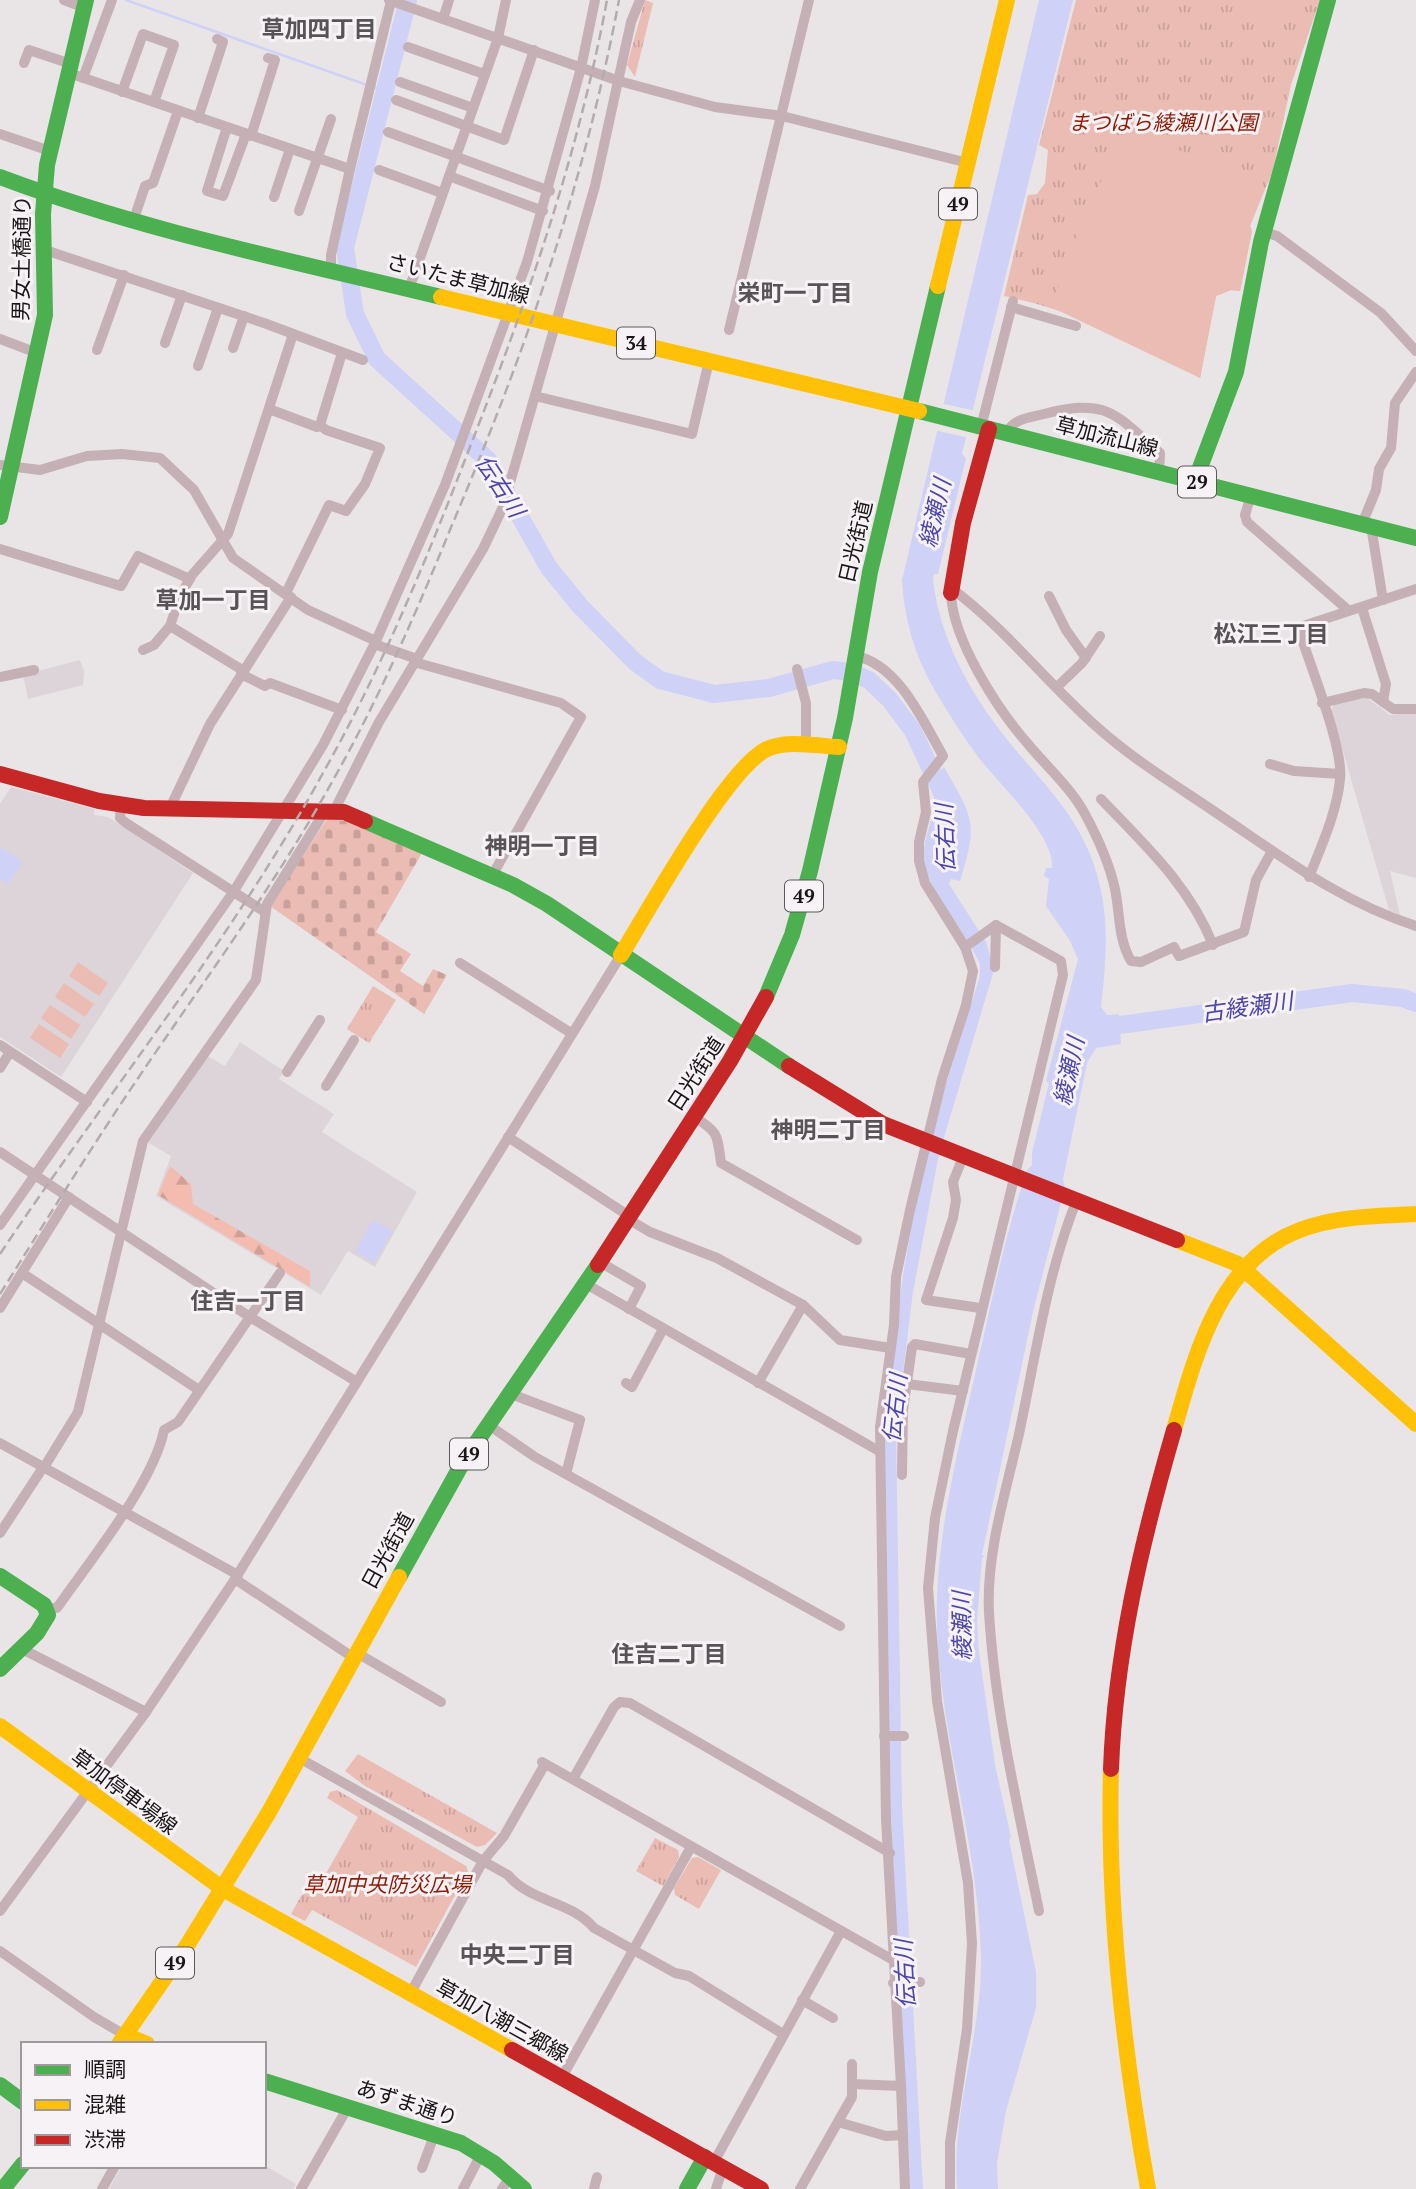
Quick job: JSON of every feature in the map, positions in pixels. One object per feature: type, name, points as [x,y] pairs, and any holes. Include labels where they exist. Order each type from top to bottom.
[{"type":"street","points":[[64,0],[85,4]]},
{"type":"street","points":[[74,72],[112,0]]},
{"type":"street","points":[[443,19],[449,0]]},
{"type":"street","points":[[409,289],[498,38],[506,0]]},
{"type":"street","points":[[0,1225],[233,891],[284,811],[342,709],[375,643],[427,529],[510,313],[550,191],[581,68],[594,0]]},
{"type":"street","points":[[0,1533],[78,1412],[143,1141],[256,980],[267,904],[329,811],[487,541],[503,507],[514,479],[553,323],[586,216],[631,22],[640,0]]},
{"type":"street","points":[[729,330],[809,0]]},
{"type":"street","name":"日光街道","points":[[122,2040],[223,1889],[299,1758],[439,1502],[586,1284],[694,1117],[768,993],[792,935],[839,747],[870,572],[1007,0]]},
{"type":"street","points":[[1195,481],[1237,372],[1264,232],[1328,0]]},
{"type":"street","points":[[331,269],[331,255],[350,169],[391,1],[619,81],[715,107],[782,116],[968,163]]},
{"type":"street","name":"男女土橋通り","points":[[0,517],[6,465],[45,315],[43,194],[50,151],[74,72],[85,4]]},
{"type":"street","points":[[122,92],[143,34],[174,45],[154,102]]},
{"type":"street","points":[[198,118],[223,42],[217,39]]},
{"type":"street","points":[[408,47],[484,74]]},
{"type":"street","points":[[24,62],[29,50],[122,92],[350,169]]},
{"type":"street","points":[[396,100],[503,140],[534,50]]},
{"type":"street","points":[[227,127],[207,191],[223,196],[275,60],[268,58]]},
{"type":"street","points":[[400,82],[472,108]]},
{"type":"street","points":[[133,222],[145,186],[153,184],[178,111]]},
{"type":"street","points":[[299,211],[331,119]]},
{"type":"street","points":[[388,132],[550,191]]},
{"type":"street","points":[[0,134],[50,151]]},
{"type":"street","points":[[274,197],[290,149]]},
{"type":"street","points":[[379,170],[442,193]]},
{"type":"street","points":[[449,176],[543,211]]},
{"type":"street","name":"さいたま草加線","points":[[0,177],[43,194],[133,222],[909,409]]},
{"type":"street","points":[[1264,232],[1277,236],[1381,313],[1416,351]]},
{"type":"street","points":[[45,250],[244,316],[362,360]]},
{"type":"street","points":[[97,350],[124,275]]},
{"type":"street","points":[[165,342],[182,295]]},
{"type":"street","points":[[1076,326],[1012,304],[983,427],[951,591],[961,634],[989,688],[1025,741],[1080,805],[1096,836],[1115,889],[1123,947],[1131,961],[1141,962],[1174,947],[1178,956],[1244,932],[1256,880],[1272,851]]},
{"type":"street","points":[[198,366],[218,308]]},
{"type":"street","points":[[233,348],[244,316]]},
{"type":"street","points":[[143,650],[154,645],[170,626],[180,596],[190,579],[225,542],[293,334]]},
{"type":"street","points":[[0,340],[37,353]]},
{"type":"street","points":[[320,425],[342,353]]},
{"type":"street","points":[[535,396],[692,434],[709,361]]},
{"type":"street","points":[[1383,600],[1366,525],[1379,469],[1391,448],[1395,403],[1416,372]]},
{"type":"street","points":[[1006,433],[1016,421],[1069,407],[1078,405],[1104,410],[1160,453],[1159,472]]},
{"type":"street","points":[[269,409],[317,427],[320,425]]},
{"type":"street","name":"草加流山線","points":[[909,409],[1416,537]]},
{"type":"street","points":[[169,810],[210,724],[288,595],[329,505],[346,511],[365,484],[380,448],[326,430],[320,425]]},
{"type":"street","points":[[6,465],[40,470],[87,456],[122,454],[160,458],[194,490],[233,558],[308,610],[415,660],[561,703],[581,717],[492,876]]},
{"type":"street","points":[[1251,495],[1245,516],[1247,522],[1348,610]]},
{"type":"street","points":[[0,550],[121,586],[138,556],[190,579]]},
{"type":"street","points":[[1309,877],[1324,841],[1340,774],[1322,702],[1300,633],[1303,626],[1416,589]]},
{"type":"street","points":[[951,591],[1133,758],[1309,877],[1363,905],[1416,926]]},
{"type":"street","points":[[1049,596],[1066,630],[1086,658]]},
{"type":"street","points":[[1362,608],[1386,684],[1383,702]]},
{"type":"street","points":[[170,626],[265,686],[270,682],[342,709]]},
{"type":"street","points":[[1057,687],[1086,658],[1100,636]]},
{"type":"street","points":[[855,660],[869,659],[903,690],[942,757],[923,782],[926,812],[919,842],[919,862],[925,883],[972,960],[971,985],[942,1079],[896,1277],[892,1344],[879,1451],[884,1736],[905,2189]]},
{"type":"street","points":[[797,669],[806,703],[806,746]]},
{"type":"street","points":[[0,677],[34,670]]},
{"type":"street","points":[[1322,702],[1364,692],[1393,709],[1416,709]]},
{"type":"street","points":[[0,1911],[146,1712],[236,1577],[571,1033],[716,807],[754,757],[772,748],[839,747]]},
{"type":"street","points":[[1270,764],[1294,771],[1340,774]]},
{"type":"street","points":[[0,774],[121,805],[169,810],[329,811],[357,817],[492,876],[547,904],[744,1037],[883,1124],[1072,1201],[1170,1235],[1245,1268],[1416,1424]]},
{"type":"street","points":[[1101,799],[1179,882],[1201,917],[1213,945]]},
{"type":"street","points":[[121,805],[120,818],[126,823],[265,912]]},
{"type":"street","points":[[965,947],[996,925]]},
{"type":"street","points":[[995,967],[996,925]]},
{"type":"street","points":[[950,2189],[950,2143],[967,2029],[972,1944],[968,1883],[935,1688],[928,1588],[935,1518],[981,1308],[1017,1179],[1063,975],[1061,961],[996,925]]},
{"type":"street","points":[[460,963],[571,1033]]},
{"type":"street","points":[[287,1072],[320,1020]]},
{"type":"street","points":[[326,1086],[354,1041]]},
{"type":"street","points":[[0,1045],[88,1102]]},
{"type":"street","points":[[0,1068],[10,1052]]},
{"type":"street","points":[[694,1117],[713,1128],[717,1135],[721,1163],[857,1240]]},
{"type":"street","points":[[508,1137],[650,1232],[718,1258],[803,1305],[841,1340],[911,1346],[915,1344],[971,1354]]},
{"type":"street","points":[[0,1152],[250,1317],[357,1382]]},
{"type":"street","points":[[963,1157],[953,1182],[956,1200],[953,1218],[926,1300],[981,1308]]},
{"type":"street","points":[[0,1308],[69,1197]]},
{"type":"street","points":[[1039,1911],[1010,1775],[989,1610],[996,1543],[1072,1201]]},
{"type":"street","points":[[1148,2189],[1126,2059],[1116,1967],[1110,1809],[1119,1685],[1134,1595],[1166,1455],[1199,1347],[1245,1268],[1269,1246],[1296,1231],[1341,1219],[1416,1214]]},
{"type":"street","points":[[600,1262],[641,1286],[629,1309]]},
{"type":"street","points":[[22,1273],[199,1390]]},
{"type":"street","points":[[0,1576],[48,1608],[57,1608],[122,1513],[160,1450],[164,1430],[178,1422],[279,1273]]},
{"type":"street","points":[[586,1284],[879,1451]]},
{"type":"street","points":[[758,1383],[803,1305]]},
{"type":"street","points":[[626,1383],[632,1387],[663,1329]]},
{"type":"street","points":[[902,1475],[911,1346]]},
{"type":"street","points":[[907,1384],[963,1391]]},
{"type":"street","points":[[511,1394],[580,1420],[566,1474]]},
{"type":"street","points":[[490,1426],[566,1474],[840,1626]]},
{"type":"street","points":[[0,1443],[236,1577],[356,1655],[441,1702]]},
{"type":"street","points":[[0,1669],[37,1633],[48,1615],[48,1608]]},
{"type":"street","points":[[22,1649],[146,1712]]},
{"type":"street","points":[[573,1779],[614,1707],[620,1702],[630,1703],[890,1853]]},
{"type":"street","name":"草加停車場線","points":[[0,1726],[223,1889]]},
{"type":"street","points":[[884,1736],[904,1736]]},
{"type":"street","points":[[299,1758],[508,1875],[516,1884],[539,1897],[553,1900],[675,1973],[689,1976],[783,2034]]},
{"type":"street","points":[[410,1994],[483,1861],[504,1836],[543,1763],[893,1960]]},
{"type":"street","points":[[561,2078],[691,1847]]},
{"type":"street","name":"草加八潮三郷線","points":[[223,1889],[761,2189]]},
{"type":"street","points":[[687,2189],[714,2162],[841,1931]]},
{"type":"street","points":[[0,1951],[122,2040]]},
{"type":"street","points":[[895,1983],[917,1982]]},
{"type":"street","points":[[802,2000],[833,2018]]},
{"type":"street","points":[[800,2189],[852,2097],[852,2064]]},
{"type":"street","name":"あずま通り","points":[[266,2082],[435,2133],[481,2154],[506,2183],[524,2189]]},
{"type":"street","points":[[852,2084],[901,2086]]},
{"type":"street","points":[[0,2085],[21,2101]]},
{"type":"street","points":[[301,2189],[348,2107]]},
{"type":"street","points":[[838,2122],[886,2136],[903,2135]]},
{"type":"street","points":[[422,2168],[435,2133]]},
{"type":"street","points":[[463,2189],[481,2154]]},
{"type":"street","points":[[714,2162],[716,2189]]},
{"type":"street","points":[[5,2188],[21,2167]]},
{"type":"street","points":[[102,2189],[114,2168]]},
{"type":"shaded area","points":[[80,660],[84,671],[83,685],[28,699],[23,675]]},
{"type":"shaded area","points":[[1367,698],[1390,715],[1416,712],[1416,878],[1390,871],[1400,915],[1389,910],[1331,710],[1336,702]]},
{"type":"shaded area","points":[[11,787],[95,809],[94,815],[108,817],[193,873],[61,1077],[0,1037],[0,804]]},
{"type":"shaded area","points":[[240,1042],[284,1071],[279,1079],[334,1114],[322,1132],[417,1192],[375,1267],[348,1251],[321,1295],[156,1196],[171,1156],[147,1142],[207,1056],[225,1066]]},
{"type":"shaded area","points":[[266,2166],[296,2184],[293,2189],[109,2189],[121,2168]]},
{"type":"green space","points":[[645,0],[653,3],[635,77],[627,65]]},
{"type":"green space","name":"まつばら綾瀬川公園","points":[[1076,0],[1320,0],[1291,85],[1273,170],[1250,226],[1252,231],[1240,291],[1231,290],[1216,296],[1200,378],[1154,351],[1106,328],[1004,296],[1028,195],[1037,194],[1045,183],[1048,150],[1039,145]]},
{"type":"green space","points":[[1212,0],[1293,0],[1287,21]]},
{"type":"green space","points":[[1127,126],[1264,189],[1250,226],[1252,231],[1240,291],[1231,290],[1216,296],[1200,378],[1051,307],[1080,226]]},
{"type":"green space","points":[[327,819],[346,821],[422,853],[376,932],[411,954],[400,971],[423,986],[433,969],[447,975],[424,1014],[270,906]]},
{"type":"green space","points":[[78,962],[108,983],[99,996],[69,976]]},
{"type":"green space","points":[[64,983],[94,1004],[85,1017],[55,997]]},
{"type":"green space","points":[[373,986],[396,1000],[369,1043],[347,1029]]},
{"type":"green space","points":[[50,1005],[80,1025],[71,1039],[41,1018]]},
{"type":"green space","points":[[39,1024],[69,1044],[60,1058],[30,1038]]},
{"type":"green space","points":[[170,1166],[191,1184],[193,1204],[310,1271],[310,1287],[158,1195]]},
{"type":"green space","points":[[358,1754],[497,1833],[485,1845],[477,1847],[365,1786],[345,1771]]},
{"type":"green space","name":"草加中央防災広場","points":[[337,1790],[466,1866],[468,1871],[416,1967],[312,1910],[305,1921],[291,1914],[301,1896],[320,1884],[358,1817],[327,1798],[330,1792]]},
{"type":"green space","points":[[655,1838],[678,1850],[679,1857],[663,1886],[636,1871]]},
{"type":"green space","points":[[698,1857],[721,1870],[699,1909],[675,1895],[674,1888],[692,1858]]},
{"type":"water","name":"綾瀬川","points":[[1039,0],[1073,0],[962,454],[966,458],[938,574],[934,574],[933,581],[944,629],[975,695],[1003,735],[1050,789],[1084,840],[1090,854],[1101,893],[1106,930],[1101,1007],[1107,1015],[1119,1014],[1121,1044],[1096,1048],[1087,1063],[1063,1179],[1065,1187],[1033,1312],[982,1555],[985,1556],[982,1558],[977,1622],[979,1652],[995,1765],[1036,1972],[1036,2008],[1006,2111],[997,2163],[998,2189],[957,2189],[958,2131],[977,2016],[981,1958],[975,1881],[948,1727],[938,1650],[941,1547],[952,1480],[1004,1248],[1027,1170],[1032,1165],[1032,1153],[1049,1083],[1046,1081],[1078,959],[1070,941],[1046,906],[1049,879],[1044,876],[1046,868],[1052,868],[1051,855],[1045,841],[1024,811],[973,750],[928,678],[912,637],[902,580]]},
{"type":"water","points":[[944,767],[967,811],[971,833],[960,881],[951,879],[949,884],[986,942],[994,970],[939,1154],[913,1292],[896,1428],[902,1806],[923,2189],[909,2189],[891,1817],[885,1422],[903,1275],[915,1207],[942,1097],[980,976],[980,964],[931,883],[924,861],[934,801],[930,781]]},
{"type":"water","points":[[0,847],[23,862],[8,884],[0,879]]},
{"type":"water","points":[[373,1220],[393,1231],[374,1263],[355,1251]]},
{"type":"pier","points":[[940,403],[976,411],[969,438],[934,430]]},
{"type":"waterway","points":[[126,0],[367,85]]},
{"type":"waterway","name":"伝右川","points":[[408,0],[345,248],[355,314],[377,359],[488,460],[549,568],[580,606],[635,662],[660,680],[714,694],[769,688],[833,670],[851,672],[869,680],[890,700],[913,731],[944,797]]},
{"type":"waterway","points":[[374,87],[385,91]]},
{"type":"waterway","name":"古綾瀬川","points":[[1098,1028],[1352,993],[1403,998],[1416,1003]]},
{"type":"railway","points":[[0,1254],[248,897],[287,836],[364,695],[436,534],[530,285],[566,173],[607,0]]},
{"type":"railway","points":[[0,1294],[111,1119],[289,854],[332,782],[381,687],[425,591],[528,332],[589,135],[619,0]]},
{"type":"traffic: fast","points":[[0,517],[45,315],[43,214],[47,165],[86,0]]},
{"type":"traffic: fast","points":[[1195,481],[1236,372],[1261,242],[1328,0]]},
{"type":"traffic: fast","points":[[0,177],[163,229],[441,297]]},
{"type":"traffic: fast","points":[[766,997],[792,935],[810,871],[845,718],[870,572],[938,286]]},
{"type":"traffic: fast","points":[[919,411],[1416,538]]},
{"type":"traffic: fast","points":[[365,821],[513,885],[547,904],[789,1066]]},
{"type":"traffic: fast","points":[[399,1577],[463,1462],[598,1265]]},
{"type":"traffic: fast","points":[[0,1576],[44,1605],[48,1615],[37,1633],[0,1669]]},
{"type":"traffic: fast","points":[[266,2082],[461,2143],[494,2163],[524,2189]]},
{"type":"traffic: fast","points":[[0,2085],[21,2101]]},
{"type":"traffic: fast","points":[[687,2189],[705,2157]]},
{"type":"traffic: fast","points":[[3,2189],[21,2166]]},
{"type":"traffic: slow","points":[[938,286],[1007,0]]},
{"type":"traffic: slow","points":[[441,297],[919,411]]},
{"type":"traffic: slow","points":[[621,955],[688,844],[729,785],[748,763],[765,750],[782,745],[839,747]]},
{"type":"traffic: slow","points":[[1174,1430],[1191,1372],[1214,1314],[1230,1287],[1249,1264],[1272,1244],[1314,1225],[1357,1218],[1416,1214]]},
{"type":"traffic: slow","points":[[1177,1240],[1238,1264],[1416,1424]]},
{"type":"traffic: slow","points":[[120,2042],[188,1944],[269,1812],[399,1577]]},
{"type":"traffic: slow","points":[[0,1726],[223,1889],[512,2050]]},
{"type":"traffic: slow","points":[[1111,1769],[1114,1927],[1124,2032],[1148,2189]]},
{"type":"traffic: slow","points":[[125,2035],[142,2042]]},
{"type":"traffic: jam","points":[[951,593],[963,523],[989,429]]},
{"type":"traffic: jam","points":[[0,774],[99,801],[144,808],[344,812],[365,821]]},
{"type":"traffic: jam","points":[[598,1265],[730,1061],[766,997]]},
{"type":"traffic: jam","points":[[789,1066],[883,1124],[1177,1240]]},
{"type":"traffic: jam","points":[[1111,1769],[1124,1640],[1141,1555],[1174,1430]]},
{"type":"traffic: jam","points":[[512,2050],[761,2189]]},
{"type":"district","name":"草加四丁目","points":[[319,29]]},
{"type":"district","name":"栄町一丁目","points":[[795,293]]},
{"type":"district","name":"草加一丁目","points":[[213,600]]},
{"type":"district","name":"松江三丁目","points":[[1271,634]]},
{"type":"district","name":"神明一丁目","points":[[542,846]]},
{"type":"district","name":"神明二丁目","points":[[828,1130]]},
{"type":"district","name":"住吉一丁目","points":[[248,1301]]},
{"type":"district","name":"住吉二丁目","points":[[669,1654]]},
{"type":"district","name":"中央二丁目","points":[[517,1955]]}]
